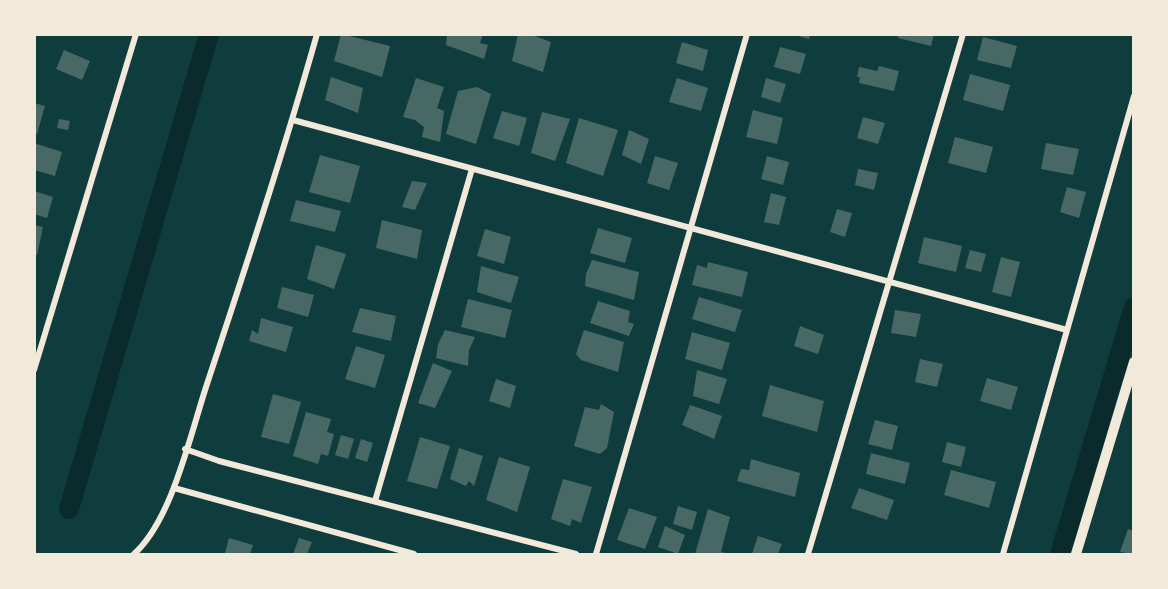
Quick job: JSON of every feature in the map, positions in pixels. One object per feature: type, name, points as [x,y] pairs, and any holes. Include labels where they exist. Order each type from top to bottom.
[{"type":"street","points":[[34,370],[136,34]]},
{"type":"street","points":[[134,555],[149,537],[174,488],[292,120],[317,34]]},
{"type":"street","points":[[596,555],[747,34]]},
{"type":"street","points":[[808,555],[963,34]]},
{"type":"street","points":[[1003,555],[1134,96]]},
{"type":"street","points":[[292,120],[1067,330]]},
{"type":"street","points":[[375,501],[472,169]]},
{"type":"street","points":[[1076,555],[1134,362]]},
{"type":"street","points":[[185,449],[219,461],[576,555]]},
{"type":"street","points":[[174,488],[414,555]]},
{"type":"building","points":[[341,34],[390,46],[382,77],[334,61]]},
{"type":"building","points":[[447,34],[483,34],[480,43],[488,45],[484,59],[446,45]]},
{"type":"building","points":[[518,34],[529,34],[551,42],[543,72],[512,61]]},
{"type":"building","points":[[791,34],[810,34],[809,39]]},
{"type":"building","points":[[899,34],[934,34],[931,46],[898,38]]},
{"type":"building","points":[[983,37],[1017,46],[1011,68],[977,60]]},
{"type":"building","points":[[682,42],[708,50],[703,71],[676,63]]},
{"type":"building","points":[[780,47],[806,54],[800,74],[774,67]]},
{"type":"building","points":[[64,50],[90,61],[82,80],[56,69]]},
{"type":"building","points":[[879,66],[899,71],[894,91],[859,83],[860,77],[857,77],[859,67],[877,71]]},
{"type":"building","points":[[970,74],[1010,85],[1003,111],[963,100]]},
{"type":"building","points":[[331,77],[363,88],[358,113],[325,100]]},
{"type":"building","points":[[416,78],[444,87],[437,108],[444,111],[440,142],[422,137],[424,127],[415,120],[403,117]]},
{"type":"building","points":[[677,78],[708,88],[701,111],[669,102]]},
{"type":"building","points":[[766,78],[786,84],[780,103],[761,97]]},
{"type":"building","points":[[477,87],[491,94],[476,144],[446,134],[458,91]]},
{"type":"building","points":[[34,103],[45,106],[37,134],[34,134]]},
{"type":"building","points":[[753,110],[783,118],[777,144],[746,137]]},
{"type":"building","points":[[502,111],[527,118],[519,146],[493,138]]},
{"type":"building","points":[[542,112],[570,119],[555,161],[531,153]]},
{"type":"building","points":[[863,117],[885,123],[878,144],[857,138]]},
{"type":"building","points":[[579,118],[618,130],[603,176],[566,163]]},
{"type":"building","points":[[59,119],[70,121],[68,130],[57,128]]},
{"type":"building","points":[[629,130],[649,139],[641,164],[622,155]]},
{"type":"building","points":[[955,137],[993,147],[986,173],[948,163]]},
{"type":"building","points":[[34,143],[62,152],[55,176],[34,170]]},
{"type":"building","points":[[1046,143],[1079,149],[1073,175],[1041,169]]},
{"type":"building","points":[[320,155],[360,166],[350,203],[309,192]]},
{"type":"building","points":[[655,156],[678,163],[669,190],[647,183]]},
{"type":"building","points":[[767,156],[789,162],[783,185],[761,179]]},
{"type":"building","points":[[858,169],[878,173],[874,190],[855,185]]},
{"type":"building","points":[[412,181],[427,183],[415,210],[402,207]]},
{"type":"building","points":[[1067,187],[1086,192],[1079,218],[1060,212]]},
{"type":"building","points":[[34,191],[53,197],[47,218],[34,214]]},
{"type":"building","points":[[771,193],[786,197],[779,225],[764,222]]},
{"type":"building","points":[[296,200],[341,211],[335,232],[290,221]]},
{"type":"building","points":[[837,209],[852,213],[845,237],[830,232]]},
{"type":"building","points":[[382,220],[422,230],[417,259],[376,248]]},
{"type":"building","points":[[34,225],[43,227],[37,255],[34,254]]},
{"type":"building","points":[[598,228],[632,238],[625,263],[590,253]]},
{"type":"building","points":[[485,229],[511,237],[504,264],[477,256]]},
{"type":"building","points":[[924,237],[962,246],[956,272],[918,263]]},
{"type":"building","points":[[316,245],[346,254],[334,289],[307,279]]},
{"type":"building","points":[[970,250],[986,254],[981,272],[965,268]]},
{"type":"building","points":[[1001,257],[1020,262],[1011,297],[992,292]]},
{"type":"building","points":[[592,260],[639,272],[634,300],[585,286],[586,274]]},
{"type":"building","points":[[708,262],[748,272],[742,297],[692,285],[697,265],[707,268]]},
{"type":"building","points":[[481,266],[519,277],[511,303],[477,292]]},
{"type":"building","points":[[282,287],[314,295],[308,317],[277,308]]},
{"type":"building","points":[[699,297],[742,310],[735,332],[692,319]]},
{"type":"building","points":[[468,299],[512,310],[505,338],[461,327]]},
{"type":"building","points":[[598,301],[630,311],[628,322],[634,324],[629,336],[590,323]]},
{"type":"building","points":[[360,308],[396,316],[391,341],[352,332]]},
{"type":"building","points":[[895,310],[921,314],[916,337],[891,333]]},
{"type":"building","points":[[261,318],[293,327],[286,352],[249,341],[252,330],[258,334]]},
{"type":"building","points":[[800,326],[824,335],[818,354],[794,346]]},
{"type":"building","points":[[445,330],[475,337],[469,350],[468,366],[436,358],[438,344]]},
{"type":"building","points":[[584,330],[624,342],[618,372],[581,360],[576,354]]},
{"type":"building","points":[[692,332],[730,343],[722,370],[685,359]]},
{"type":"building","points":[[356,346],[385,355],[375,388],[345,379]]},
{"type":"building","points":[[920,359],[943,364],[937,387],[915,382]]},
{"type":"building","points":[[433,363],[452,371],[435,408],[418,403]]},
{"type":"building","points":[[697,370],[727,379],[719,404],[693,396]]},
{"type":"building","points":[[987,378],[1018,387],[1011,410],[980,401]]},
{"type":"building","points":[[496,379],[516,386],[510,408],[489,401]]},
{"type":"building","points":[[770,385],[824,401],[817,432],[762,416]]},
{"type":"building","points":[[273,394],[301,402],[289,444],[261,437]]},
{"type":"building","points":[[601,404],[614,412],[607,448],[600,454],[574,446],[585,407],[599,410]]},
{"type":"building","points":[[690,405],[722,416],[714,439],[682,425]]},
{"type":"building","points":[[306,412],[331,419],[327,432],[334,434],[328,456],[321,454],[318,464],[293,456]]},
{"type":"building","points":[[875,420],[898,426],[892,450],[868,444]]},
{"type":"building","points":[[341,435],[354,439],[348,459],[335,455]]},
{"type":"building","points":[[420,437],[450,446],[437,489],[407,481]]},
{"type":"building","points":[[361,439],[373,443],[367,462],[355,458]]},
{"type":"building","points":[[947,442],[966,447],[961,467],[942,462]]},
{"type":"building","points":[[459,448],[483,456],[474,486],[469,481],[466,486],[450,479]]},
{"type":"building","points":[[871,453],[910,463],[905,484],[866,474]]},
{"type":"building","points":[[499,457],[530,467],[517,512],[486,500]]},
{"type":"building","points":[[751,459],[800,473],[795,497],[737,481],[741,469],[749,470]]},
{"type":"building","points":[[951,470],[996,482],[989,508],[944,495]]},
{"type":"building","points":[[563,479],[592,487],[581,523],[572,519],[570,526],[551,519]]},
{"type":"building","points":[[859,488],[894,500],[887,520],[851,508]]},
{"type":"building","points":[[678,506],[697,512],[692,530],[673,524]]},
{"type":"building","points":[[629,508],[657,517],[645,549],[617,540]]},
{"type":"building","points":[[708,509],[730,517],[721,552],[729,554],[695,554]]},
{"type":"building","points":[[665,526],[685,535],[678,554],[658,547]]},
{"type":"building","points":[[1128,529],[1134,531],[1134,554],[1120,552]]},
{"type":"building","points":[[758,536],[782,544],[778,554],[752,554]]},
{"type":"building","points":[[229,538],[253,545],[250,554],[225,553]]},
{"type":"building","points":[[299,538],[312,542],[307,554],[293,554]]},
{"type":"waterway","points":[[69,509],[209,34]]},
{"type":"waterway","points":[[1060,554],[1134,307]]}]
